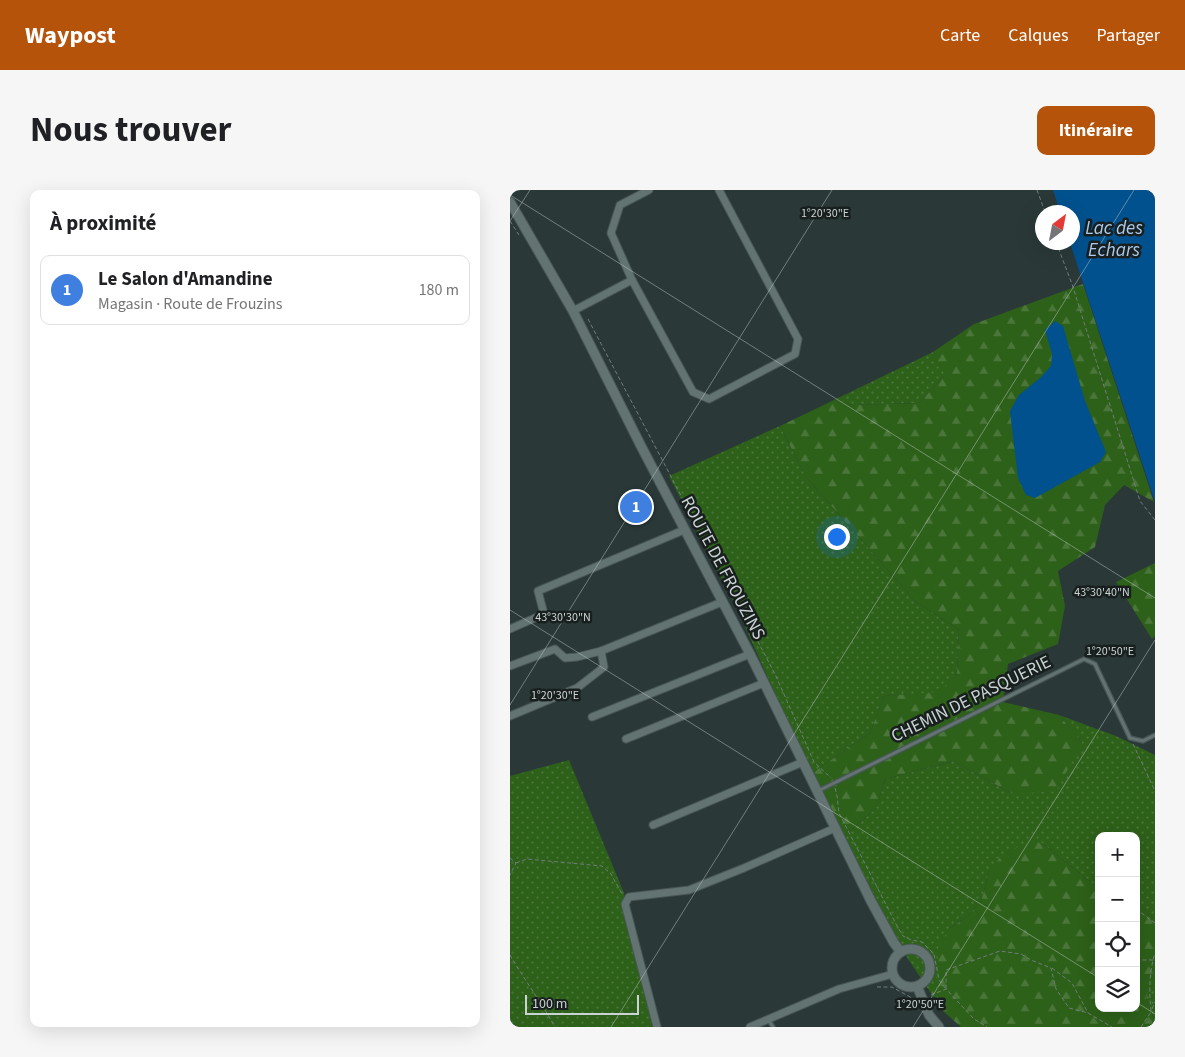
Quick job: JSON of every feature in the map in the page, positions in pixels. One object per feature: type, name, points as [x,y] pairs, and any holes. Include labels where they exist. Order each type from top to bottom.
[{"type":"main road","name":"ROUTE DE FROUZINS","points":[[510,202],[573,311],[684,530],[750,654],[871,901],[901,952]]},
{"type":"main road","points":[[913,949],[924,954],[928,960],[930,966],[927,978],[917,986],[900,984],[893,974],[893,962],[901,952],[913,949]]},
{"type":"main road","points":[[917,986],[929,1015],[939,1027]]},
{"type":"street","points":[[649,190],[620,205],[611,234],[632,280],[693,392],[709,399],[795,354],[798,339],[719,190]]},
{"type":"street","points":[[573,311],[632,280]]},
{"type":"street","points":[[510,629],[544,614],[538,591],[684,530]]},
{"type":"street","points":[[510,666],[555,649],[564,658],[578,657],[602,651],[722,602]]},
{"type":"street","points":[[510,716],[577,688],[604,667],[602,651]]},
{"type":"street","points":[[592,718],[750,654]]},
{"type":"street","points":[[626,739],[764,683]]},
{"type":"street","points":[[652,825],[803,762]]},
{"type":"street","points":[[657,1027],[625,904],[629,897],[689,890],[835,828]]},
{"type":"street","points":[[750,1027],[839,989],[893,974]]},
{"type":"lane","name":"CHEMIN DE PASQUERIE","points":[[817,791],[1084,659],[1094,664],[1130,738]]},
{"type":"lane","points":[[1130,738],[1143,741],[1155,735]]},
{"type":"lane","points":[[768,1018],[773,1027]]},
{"type":"path","points":[[1037,190],[1042,205]]},
{"type":"path","points":[[1059,250],[1072,284],[1140,501],[1155,520]]},
{"type":"path","points":[[1130,738],[1155,791]]},
{"type":"path","points":[[510,858],[516,863]]},
{"type":"path","points":[[510,875],[516,863],[527,859],[602,866],[611,874],[620,892],[627,900]]},
{"type":"path","points":[[1140,912],[1155,923]]},
{"type":"path","points":[[987,1027],[974,1019],[946,990],[946,970],[1000,950],[1021,954],[1051,968],[1072,983],[1088,1013]]},
{"type":"path","points":[[1151,1011],[1149,991],[1152,960],[1155,953]]},
{"type":"path","points":[[510,955],[555,1027]]},
{"type":"path","points":[[1140,960],[1152,960]]},
{"type":"path","points":[[1051,968],[1056,989],[1068,1008],[1088,1013],[1112,1027]]},
{"type":"path","points":[[877,987],[892,987],[911,998],[946,990]]},
{"type":"path","points":[[1141,1027],[1155,1002]]},
{"type":"green space","points":[[1083,284],[1154,502],[1124,485],[1105,505],[1095,547],[1058,571],[1065,606],[1058,644],[1008,664],[1003,702],[1059,715],[1082,743],[1056,791],[1013,794],[953,761],[885,779],[876,808],[843,837],[811,774],[870,733],[884,696],[939,692],[957,674],[959,630],[915,601],[806,477],[780,426],[834,400],[853,405],[919,403],[945,375],[933,352],[974,324]]},
{"type":"green space","points":[[933,352],[946,374],[919,403],[853,405],[834,400]]},
{"type":"green space","points":[[780,426],[806,477],[915,601],[959,630],[957,674],[939,693],[884,696],[870,733],[811,774],[738,611],[669,476]]},
{"type":"green space","points":[[1155,563],[1155,636],[1152,639],[1116,582]]},
{"type":"green space","points":[[1059,715],[1116,736],[1155,755],[1155,920],[1152,920],[1140,903],[1140,832],[1095,832],[1095,886],[1042,843],[990,869],[981,901],[968,916],[949,929],[937,990],[943,1011],[908,959],[843,837],[876,808],[885,779],[953,761],[1013,794],[1082,743]]},
{"type":"green space","points":[[569,760],[624,893],[652,1027],[510,1027],[510,776]]},
{"type":"green space","points":[[1033,841],[1042,843],[1095,886],[1095,1012],[1140,1012],[1140,903],[1152,920],[1155,920],[1155,983],[1146,998],[1153,1017],[1154,1027],[961,1027],[943,1011],[937,990],[938,948],[949,929],[968,916],[981,901],[990,869],[1004,853]]},
{"type":"green space","points":[[1155,983],[1154,1027],[1153,1017],[1146,998]]},
{"type":"water","name":"Lac des Echars","points":[[1053,190],[1155,190],[1155,502],[1072,250],[1080,250],[1080,205],[1058,205]]},
{"type":"water","points":[[1055,321],[1063,326],[1085,401],[1106,452],[1100,462],[1035,498],[1026,495],[1018,478],[1010,411],[1019,395],[1040,378],[1051,366],[1052,354],[1045,330]]},
{"type":"place","name":"Le Salon d'Amandine","points":[[636,507]]}]
